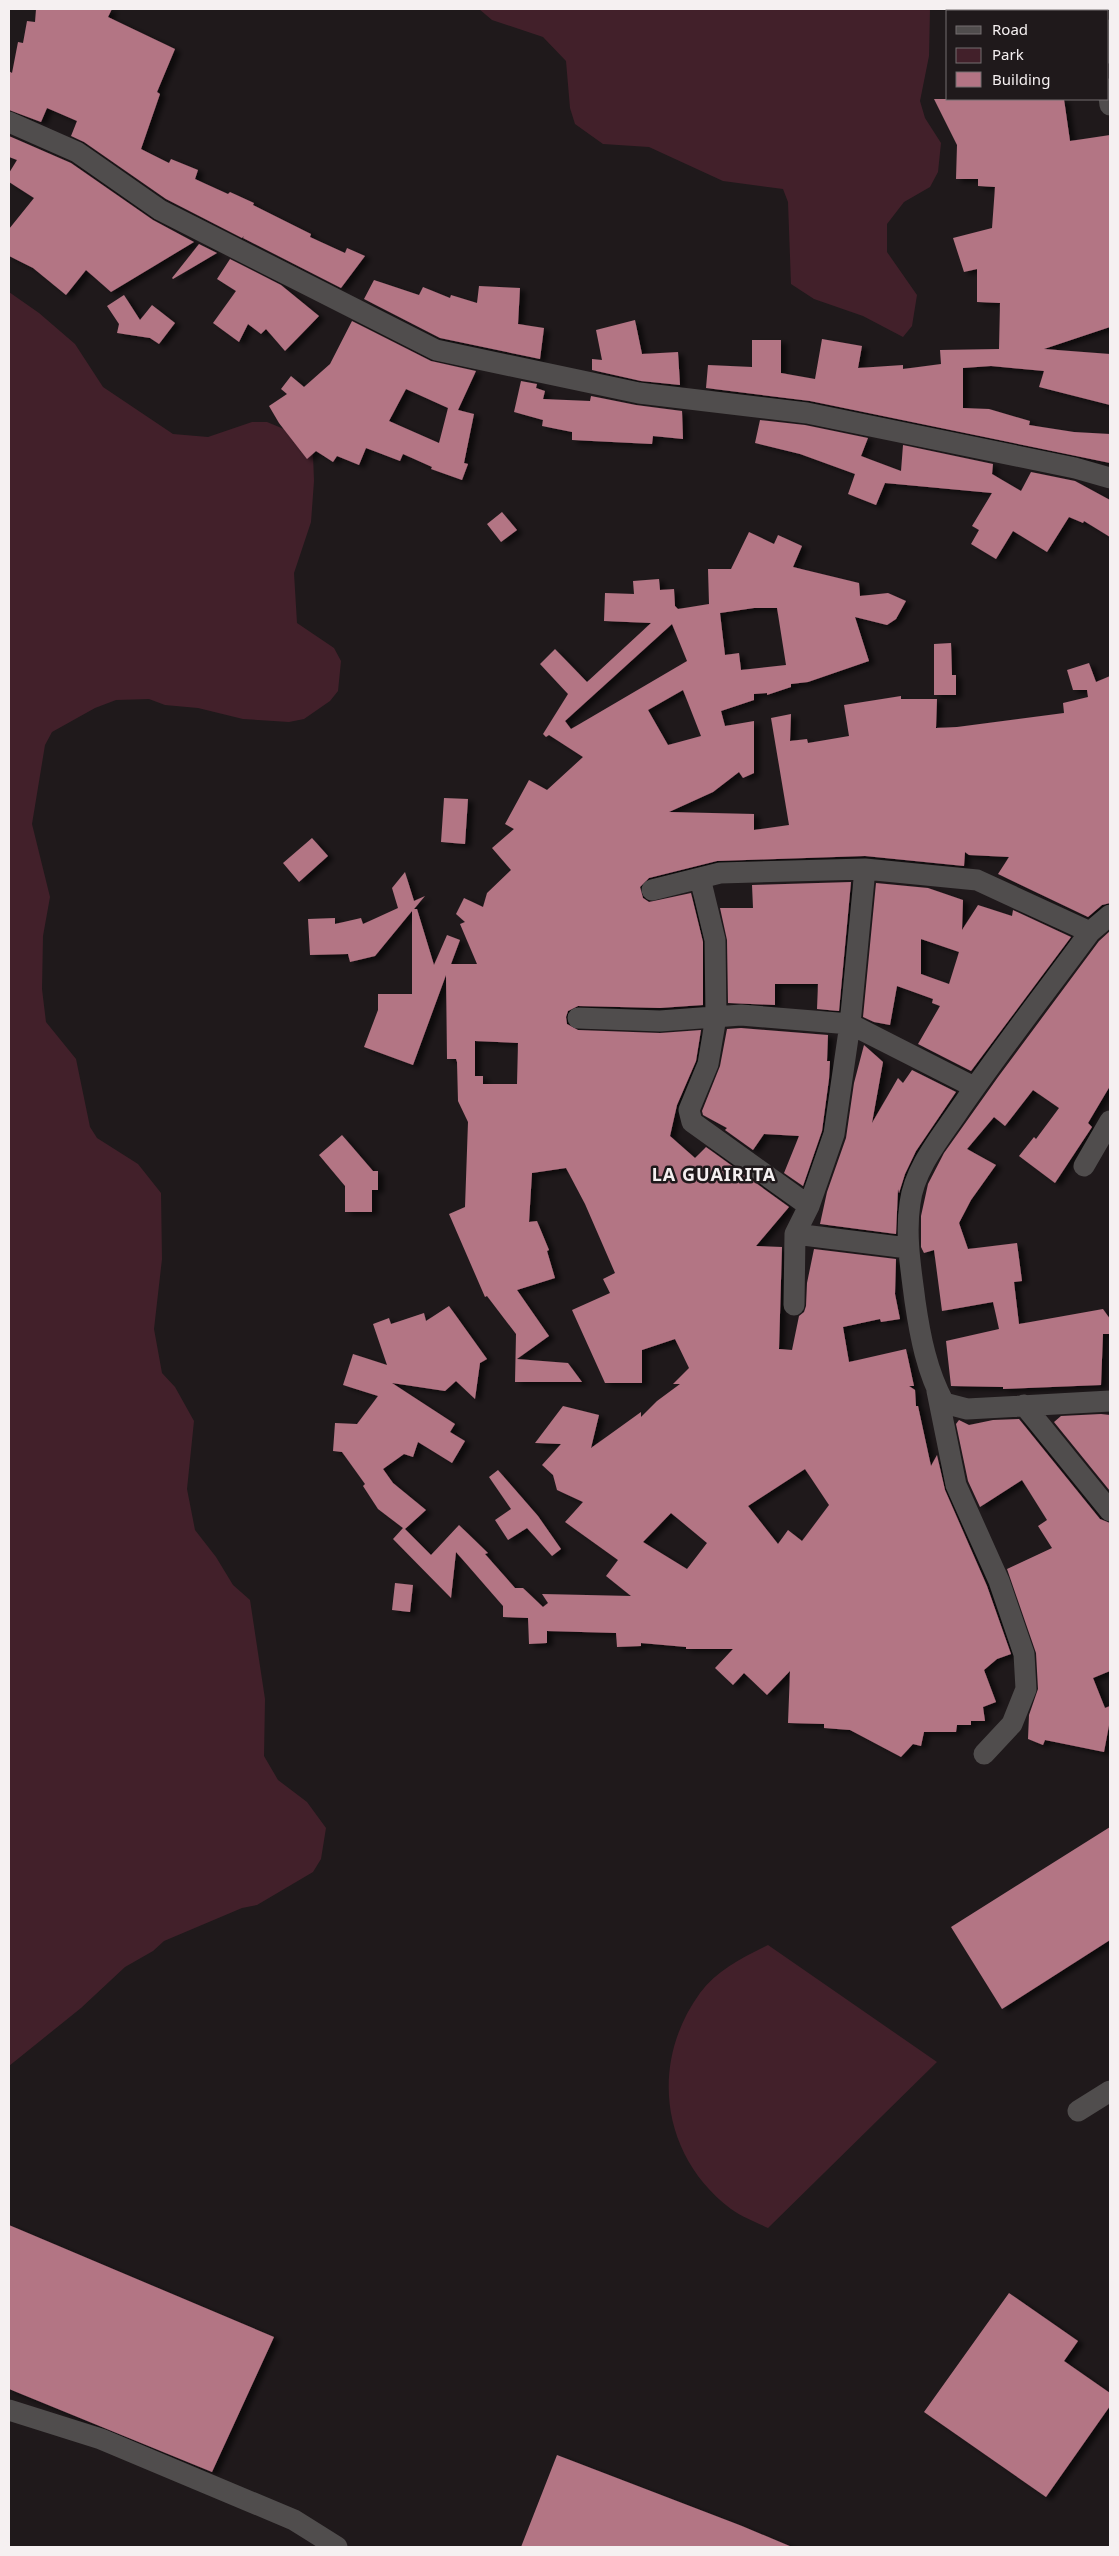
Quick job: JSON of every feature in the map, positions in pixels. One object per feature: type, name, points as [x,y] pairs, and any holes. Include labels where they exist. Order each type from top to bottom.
[{"type":"street","points":[[9,122],[78,152],[160,210],[436,350],[639,393],[807,413],[1075,468],[1110,478]]},
{"type":"street","points":[[794,1305],[795,1234],[809,1206],[834,1134],[850,1024],[865,869]]},
{"type":"street","points":[[652,890],[720,873],[865,869],[978,880],[1090,932]]},
{"type":"street","points":[[700,878],[715,940],[716,1017],[708,1064],[688,1116],[692,1122],[809,1206]]},
{"type":"street","points":[[984,1754],[1012,1724],[1026,1689],[1024,1654],[999,1581],[956,1485],[936,1390],[929,1372],[917,1319],[908,1248],[910,1202],[918,1177],[931,1151],[974,1087],[1090,932],[1110,915]]},
{"type":"street","points":[[578,1018],[660,1021],[741,1015],[850,1024],[974,1087]]},
{"type":"street","points":[[1084,1166],[1110,1121]]},
{"type":"street","points":[[795,1234],[908,1248]]},
{"type":"street","points":[[936,1390],[944,1403],[967,1409],[1110,1401]]},
{"type":"street","points":[[1024,1405],[1110,1511]]},
{"type":"street","points":[[1078,2111],[1110,2091]]},
{"type":"street","points":[[9,2410],[101,2439],[294,2520],[337,2547]]},
{"type":"green space","points":[[479,9],[930,9],[929,56],[920,101],[925,118],[941,143],[938,172],[930,187],[904,202],[887,224],[887,252],[917,295],[912,326],[903,337],[863,316],[814,299],[791,284],[788,202],[783,189],[723,181],[649,147],[603,144],[575,124],[570,108],[566,61],[543,37],[492,20]]},
{"type":"green space","points":[[9,292],[39,313],[75,344],[103,387],[173,434],[208,437],[252,422],[267,422],[296,434],[306,444],[313,455],[314,481],[311,522],[294,573],[297,623],[334,648],[341,661],[338,691],[330,701],[304,719],[289,722],[243,719],[198,708],[165,705],[149,699],[116,700],[95,708],[52,732],[45,745],[32,824],[50,897],[43,936],[42,989],[46,1022],[76,1059],[90,1127],[97,1138],[138,1164],[161,1193],[162,1259],[154,1329],[162,1373],[175,1387],[194,1421],[187,1489],[195,1530],[216,1557],[233,1585],[250,1600],[265,1699],[264,1756],[278,1780],[307,1802],[326,1828],[321,1859],[313,1872],[257,1905],[242,1908],[164,1941],[153,1951],[125,1967],[81,2008],[9,2066]]},
{"type":"green space","points":[[768,1945],[937,2062],[768,2228],[731,2209],[707,2187],[689,2163],[677,2136],[670,2107],[669,2078],[673,2049],[684,2020],[700,1993],[722,1971],[740,1959]]},
{"type":"building","points":[[36,9],[112,9],[108,17],[175,49],[157,92],[160,94],[141,149],[169,163],[171,159],[198,170],[195,179],[254,203],[253,205],[311,234],[310,237],[345,253],[347,248],[365,256],[341,288],[243,238],[244,236],[242,238],[166,199],[84,142],[71,136],[77,121],[47,108],[41,122],[9,110],[9,71],[12,73],[18,42],[23,43],[27,21],[35,22]]},
{"type":"building","points":[[934,99],[1064,100],[1070,141],[1110,135],[1110,327],[1044,349],[1110,354],[1110,405],[1039,387],[1044,371],[991,366],[963,368],[963,408],[989,409],[1030,421],[1029,425],[1074,432],[1110,434],[1110,463],[810,401],[706,388],[708,365],[752,367],[752,340],[781,340],[781,373],[815,379],[822,339],[862,346],[858,368],[903,365],[903,369],[941,364],[940,350],[999,349],[1000,303],[977,302],[977,269],[964,272],[953,238],[992,228],[995,187],[978,186],[978,179],[956,179],[957,145]]},
{"type":"building","points":[[9,136],[71,163],[153,220],[194,242],[111,292],[86,270],[66,295],[33,268],[9,256],[9,229],[34,198],[9,182],[9,173],[17,160],[9,157]]},
{"type":"building","points":[[199,244],[217,253],[173,279],[172,278]]},
{"type":"building","points":[[230,259],[281,285],[319,316],[285,351],[266,329],[261,334],[248,324],[239,342],[213,323],[236,291],[217,279]]},
{"type":"building","points":[[374,280],[419,295],[423,287],[450,298],[451,295],[477,303],[479,286],[520,288],[518,324],[544,328],[540,359],[440,338],[364,299]]},
{"type":"building","points":[[124,295],[140,320],[152,305],[175,323],[159,344],[150,338],[117,333],[119,324],[107,306]]},
{"type":"building","points":[[635,320],[642,354],[678,352],[680,385],[641,381],[592,370],[592,359],[602,360],[596,330]]},
{"type":"building","points":[[352,321],[431,361],[476,371],[458,410],[474,414],[464,463],[468,464],[462,480],[431,469],[432,467],[403,454],[400,461],[366,448],[359,465],[337,456],[333,462],[316,451],[307,459],[279,423],[269,406],[287,394],[281,389],[291,376],[304,387],[330,364]],"holes":[[[406,389],[448,408],[439,443],[389,421]]]},
{"type":"building","points":[[521,381],[537,384],[536,388],[545,391],[543,399],[590,401],[591,396],[636,405],[682,411],[683,439],[653,436],[652,444],[572,440],[572,432],[542,426],[543,420],[514,412]]},
{"type":"building","points":[[760,420],[805,425],[868,438],[861,456],[901,471],[903,445],[993,464],[992,474],[1021,491],[1031,472],[1075,481],[1110,500],[1110,537],[1084,521],[1083,523],[1069,517],[1047,552],[1013,531],[996,559],[971,544],[979,530],[972,526],[992,493],[885,483],[876,505],[848,494],[855,474],[800,454],[755,443]]},
{"type":"building","points":[[502,512],[517,530],[501,542],[487,524]]},
{"type":"building","points":[[749,532],[774,544],[778,535],[802,546],[793,567],[859,583],[860,596],[888,593],[906,601],[896,619],[887,625],[855,617],[869,661],[808,682],[791,684],[791,687],[767,695],[767,693],[754,694],[754,700],[721,711],[725,726],[754,721],[754,773],[743,778],[739,772],[713,792],[669,812],[754,814],[754,830],[789,825],[771,718],[791,714],[790,741],[807,739],[808,743],[849,736],[844,705],[901,696],[901,699],[937,699],[936,728],[957,727],[1064,713],[1063,703],[1088,697],[1087,690],[1073,690],[1067,670],[1089,663],[1096,682],[1110,676],[1110,903],[1102,905],[1088,917],[998,874],[1009,857],[969,855],[965,852],[964,866],[865,856],[717,861],[649,878],[640,887],[643,898],[649,902],[691,893],[703,942],[703,1005],[660,1008],[578,1006],[568,1011],[566,1017],[567,1024],[578,1030],[660,1033],[701,1030],[696,1061],[677,1105],[670,1136],[695,1158],[706,1147],[789,1207],[756,1246],[782,1247],[779,1349],[792,1350],[799,1316],[804,1312],[806,1306],[807,1283],[814,1249],[896,1259],[895,1294],[900,1319],[881,1322],[880,1319],[843,1327],[849,1362],[906,1349],[914,1386],[909,1386],[915,1390],[916,1406],[918,1406],[931,1466],[937,1455],[945,1490],[987,1586],[1011,1654],[997,1659],[984,1670],[996,1702],[983,1707],[985,1721],[971,1721],[971,1725],[957,1725],[956,1732],[924,1732],[921,1746],[913,1744],[901,1757],[850,1730],[824,1728],[824,1724],[788,1723],[790,1671],[767,1695],[744,1673],[733,1685],[715,1668],[733,1649],[686,1649],[686,1647],[641,1643],[641,1646],[617,1647],[616,1633],[547,1631],[547,1643],[529,1644],[528,1618],[503,1617],[503,1606],[456,1552],[451,1598],[393,1539],[403,1528],[378,1509],[363,1486],[365,1484],[342,1452],[333,1451],[335,1423],[357,1424],[378,1396],[343,1385],[353,1354],[387,1365],[373,1324],[389,1318],[391,1324],[424,1313],[426,1321],[449,1306],[487,1359],[480,1363],[475,1399],[456,1381],[445,1391],[392,1383],[455,1424],[450,1432],[465,1441],[452,1463],[418,1442],[413,1457],[404,1454],[383,1469],[393,1483],[426,1510],[405,1529],[431,1555],[459,1525],[488,1553],[485,1554],[515,1588],[523,1588],[543,1607],[548,1603],[542,1594],[631,1596],[606,1576],[618,1560],[565,1522],[583,1502],[557,1490],[553,1475],[542,1465],[561,1444],[535,1443],[563,1406],[599,1415],[591,1448],[641,1412],[641,1417],[657,1401],[680,1384],[673,1384],[689,1368],[675,1339],[642,1350],[642,1383],[605,1383],[572,1310],[610,1293],[603,1279],[615,1273],[585,1204],[566,1168],[532,1173],[529,1222],[537,1221],[549,1250],[547,1251],[555,1278],[517,1290],[549,1336],[517,1359],[568,1363],[582,1382],[515,1382],[516,1334],[487,1296],[485,1297],[449,1214],[465,1207],[468,1122],[458,1101],[456,1059],[447,1059],[446,975],[413,1065],[364,1047],[378,1010],[378,994],[412,994],[412,911],[375,956],[350,962],[348,954],[310,955],[308,919],[335,918],[335,924],[361,918],[363,924],[398,908],[392,888],[405,872],[414,901],[425,896],[414,909],[417,909],[434,965],[447,935],[460,940],[451,964],[477,964],[460,924],[465,922],[456,914],[464,898],[483,907],[487,893],[511,870],[492,848],[514,829],[505,824],[529,780],[547,790],[583,757],[549,735],[546,737],[543,734],[568,694],[540,664],[555,649],[587,682],[651,623],[604,621],[605,593],[634,594],[633,581],[659,579],[660,590],[674,589],[675,606],[678,609],[709,604],[708,569],[731,569]],"holes":[[[754,608],[777,608],[786,665],[741,670],[739,653],[725,655],[720,613]],[[672,624],[687,661],[571,729],[565,721]],[[683,690],[701,736],[668,745],[648,710]],[[475,1041],[518,1043],[517,1084],[483,1084],[483,1076],[475,1076]],[[805,1469],[829,1505],[802,1541],[788,1530],[778,1544],[748,1506]],[[671,1513],[707,1543],[687,1569],[643,1542]]]},
{"type":"building","points":[[951,643],[952,675],[956,675],[956,695],[934,695],[934,644]]},
{"type":"building","points":[[444,798],[468,799],[465,844],[441,842]]},
{"type":"building","points":[[312,838],[328,856],[299,882],[283,863]]},
{"type":"building","points":[[851,882],[839,1011],[817,1009],[818,984],[775,984],[775,1005],[728,1003],[727,940],[720,908],[753,908],[752,885]]},
{"type":"building","points":[[876,883],[928,888],[963,900],[962,930],[978,905],[1012,916],[1013,910],[1071,937],[971,1071],[918,1044],[940,1006],[932,1003],[933,999],[897,986],[890,1025],[874,1022],[863,1017]],"holes":[[[921,939],[959,952],[949,984],[921,974]]]},
{"type":"building","points":[[1110,931],[1110,1086],[1088,1123],[1092,1127],[1055,1183],[1019,1156],[1034,1137],[1036,1139],[1059,1108],[1033,1090],[1005,1126],[994,1117],[967,1149],[996,1165],[971,1200],[959,1223],[968,1249],[1017,1243],[1022,1281],[1014,1282],[1019,1324],[1103,1309],[1110,1319],[1110,1334],[1103,1334],[1101,1385],[1003,1389],[1003,1387],[951,1386],[946,1341],[999,1329],[993,1302],[942,1311],[934,1250],[924,1253],[921,1247],[921,1216],[928,1184],[944,1153],[998,1077],[1099,941]]},
{"type":"building","points":[[741,1028],[828,1035],[827,1061],[830,1061],[829,1079],[822,1131],[803,1186],[784,1173],[799,1136],[764,1134],[753,1150],[725,1130],[727,1128],[703,1115],[702,1111],[720,1066],[727,1029]]},
{"type":"building","points":[[864,1045],[883,1062],[872,1123],[898,1078],[903,1083],[912,1070],[956,1092],[916,1151],[905,1174],[899,1193],[898,1189],[896,1234],[820,1224],[827,1192],[846,1138],[854,1083]]},
{"type":"building","points":[[342,1135],[373,1171],[378,1171],[378,1190],[372,1190],[372,1212],[345,1212],[345,1186],[319,1155]]},
{"type":"building","points":[[1110,1415],[1110,1491],[1054,1422],[1061,1416]]},
{"type":"building","points":[[1019,1419],[1100,1519],[1110,1523],[1110,1671],[1093,1678],[1105,1708],[1110,1706],[1110,1720],[1104,1752],[1045,1740],[1043,1745],[1028,1739],[1029,1715],[1038,1689],[1036,1653],[1007,1569],[1052,1548],[1038,1526],[1047,1520],[1022,1480],[980,1507],[968,1481],[956,1424],[959,1420],[969,1425],[993,1420]]},
{"type":"building","points":[[498,1470],[538,1516],[561,1549],[552,1556],[527,1528],[508,1540],[495,1520],[511,1509],[489,1477]]},
{"type":"building","points":[[395,1583],[413,1585],[410,1612],[392,1610]]},
{"type":"building","points":[[1110,1827],[1110,1940],[1002,2009],[951,1927]]},
{"type":"building","points":[[9,2225],[274,2337],[212,2472],[9,2389]]},
{"type":"building","points":[[1009,2293],[1078,2341],[1064,2361],[1110,2393],[1110,2406],[1046,2497],[924,2412]]},
{"type":"building","points":[[557,2455],[742,2526],[792,2547],[521,2547]]},
{"type":"district","name":"LA GUAIRITA","points":[[714,1175]]}]
